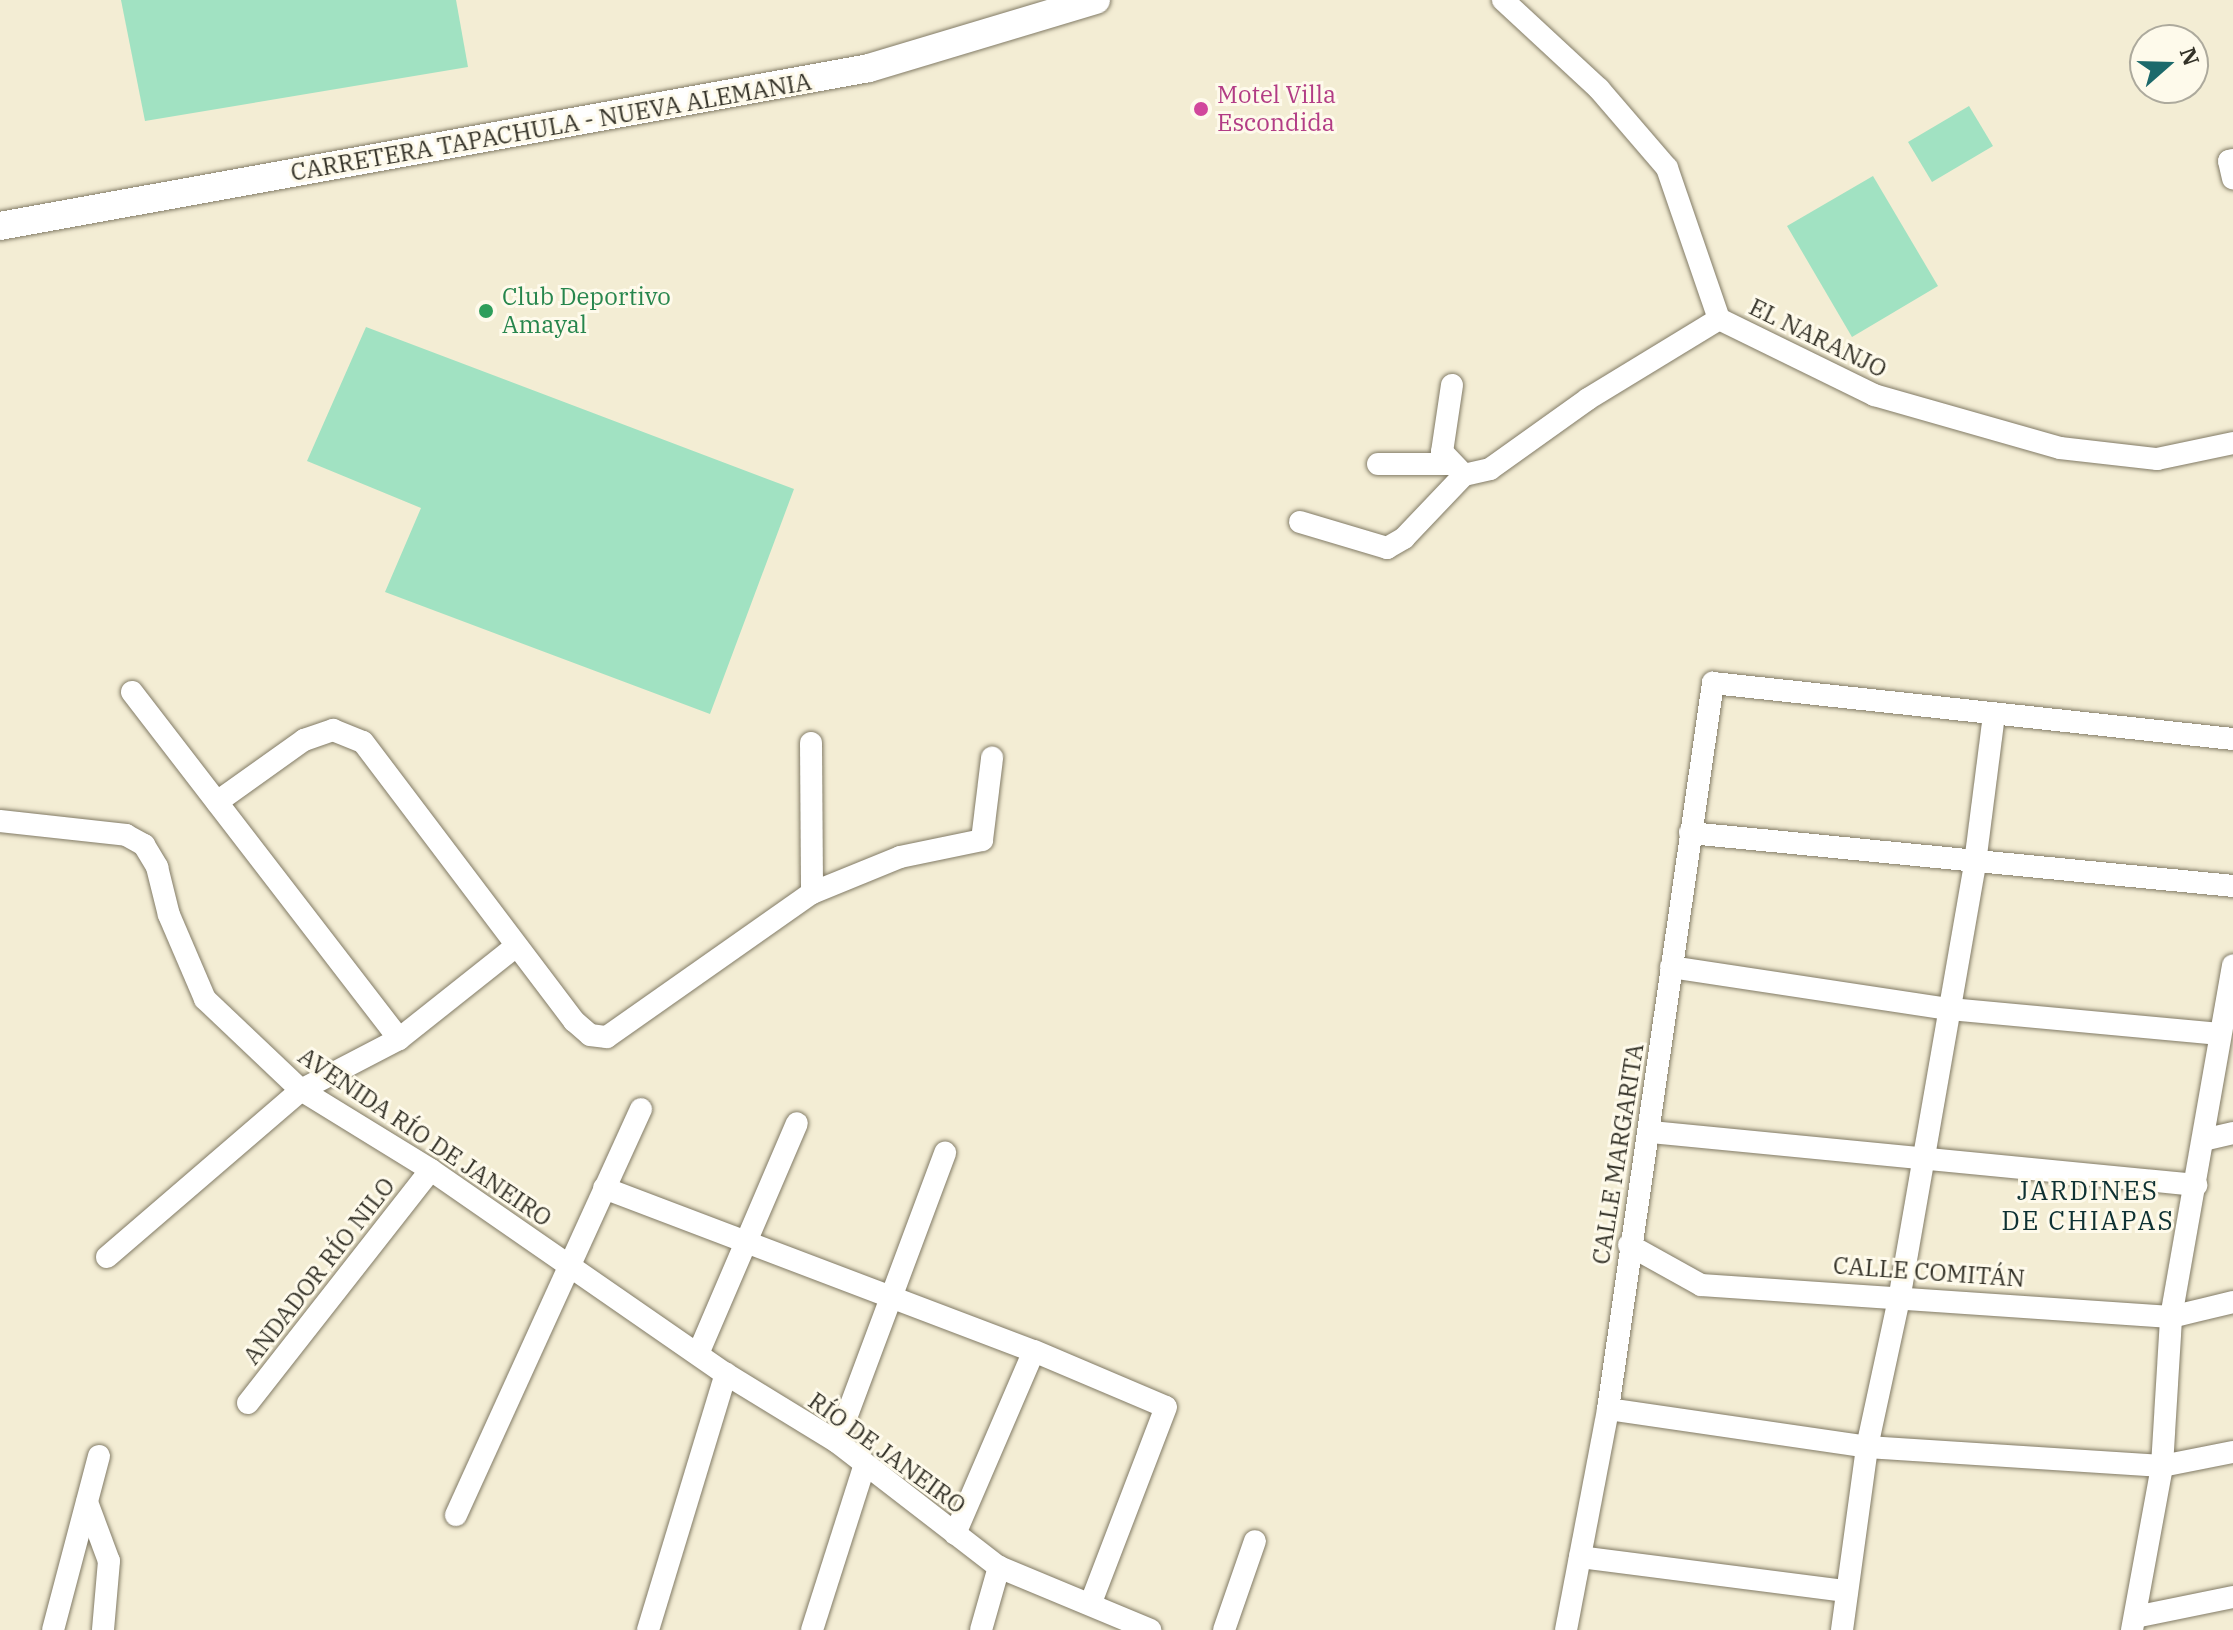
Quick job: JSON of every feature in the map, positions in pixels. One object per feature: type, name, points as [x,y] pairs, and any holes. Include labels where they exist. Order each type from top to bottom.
[{"type":"main road","name":"CARRETERA TAPACHULA - NUEVA ALEMANIA","points":[[0,226],[849,72],[1096,0]]},
{"type":"street","name":"EL NARANJO","points":[[1503,0],[1599,89],[1667,168],[1719,319],[1874,395],[2060,448],[2157,459],[2233,443]]},
{"type":"street","points":[[2233,160],[2229,161],[2233,179]]},
{"type":"street","points":[[1378,464],[1457,470],[1490,469],[1588,399],[1719,319]]},
{"type":"street","points":[[1452,385],[1441,439],[1457,470]]},
{"type":"street","points":[[1300,522],[1387,548],[1404,538],[1457,470]]},
{"type":"street","name":"CALLE MARGARITA","points":[[1566,1630],[1608,1409],[1629,1245],[1651,1132],[1671,967],[1713,683],[1994,714]]},
{"type":"street","points":[[132,692],[399,1039]]},
{"type":"street","points":[[1842,1630],[1867,1447],[1900,1294],[1975,863],[1994,714],[2233,739]]},
{"type":"street","points":[[217,802],[304,740],[333,730],[363,742],[515,947],[574,1021],[590,1035],[607,1037],[812,893],[900,857],[982,840],[992,758]]},
{"type":"street","points":[[811,743],[812,893]]},
{"type":"street","name":"AVENIDA RÍO DE JANEIRO","points":[[0,821],[126,835],[144,845],[157,867],[169,915],[205,999],[301,1090],[431,1170],[567,1267]]},
{"type":"street","points":[[1690,833],[2233,886]]},
{"type":"street","points":[[107,1257],[301,1090],[399,1039],[515,947]]},
{"type":"street","points":[[1671,967],[1950,1009],[2220,1034]]},
{"type":"street","points":[[2232,980],[2171,1317],[2162,1466],[2133,1624],[2233,1597]]},
{"type":"street","points":[[456,1515],[641,1109]]},
{"type":"street","points":[[698,1354],[797,1123]]},
{"type":"street","points":[[1651,1132],[1711,1141],[1924,1156],[2196,1185]]},
{"type":"street","points":[[2203,1140],[2233,1133]]},
{"type":"street","points":[[837,1442],[945,1153]]},
{"type":"street","name":"ANDADOR RÍO NILO","points":[[248,1403],[431,1170]]},
{"type":"street","points":[[604,1188],[1034,1351],[1166,1407],[1091,1602]]},
{"type":"street","name":"CALLE COMITÁN","points":[[1629,1245],[1701,1285],[1900,1294],[2171,1317],[2233,1302]]},
{"type":"street","name":"RÍO DE JANEIRO","points":[[567,1267],[726,1374],[837,1442],[864,1467],[999,1567],[1091,1602],[1150,1630]]},
{"type":"street","points":[[955,1534],[1034,1351]]},
{"type":"street","points":[[648,1630],[726,1374]]},
{"type":"street","points":[[1608,1409],[1867,1447],[2162,1466],[2233,1452]]},
{"type":"street","points":[[53,1630],[99,1456]]},
{"type":"street","points":[[812,1630],[864,1467]]},
{"type":"street","points":[[87,1502],[109,1561],[103,1630]]},
{"type":"street","points":[[1224,1630],[1255,1541]]},
{"type":"street","points":[[1580,1557],[1847,1591]]},
{"type":"street","points":[[981,1630],[999,1567]]},
{"type":"green space","points":[[121,0],[456,0],[468,67],[145,121]]},
{"type":"green space","points":[[1969,106],[1993,146],[1932,182],[1908,142]]},
{"type":"green space","points":[[1873,176],[1938,286],[1852,337],[1787,226]]},
{"type":"green space","points":[[366,327],[794,489],[710,714],[385,592],[421,508],[307,461]]},
{"type":"place","name":"Motel Villa Escondida","points":[[1201,109]]},
{"type":"place","name":"Club Deportivo Amayal","points":[[486,311]]},
{"type":"district","name":"JARDINES DE CHIAPAS","points":[[2088,1206]]}]
